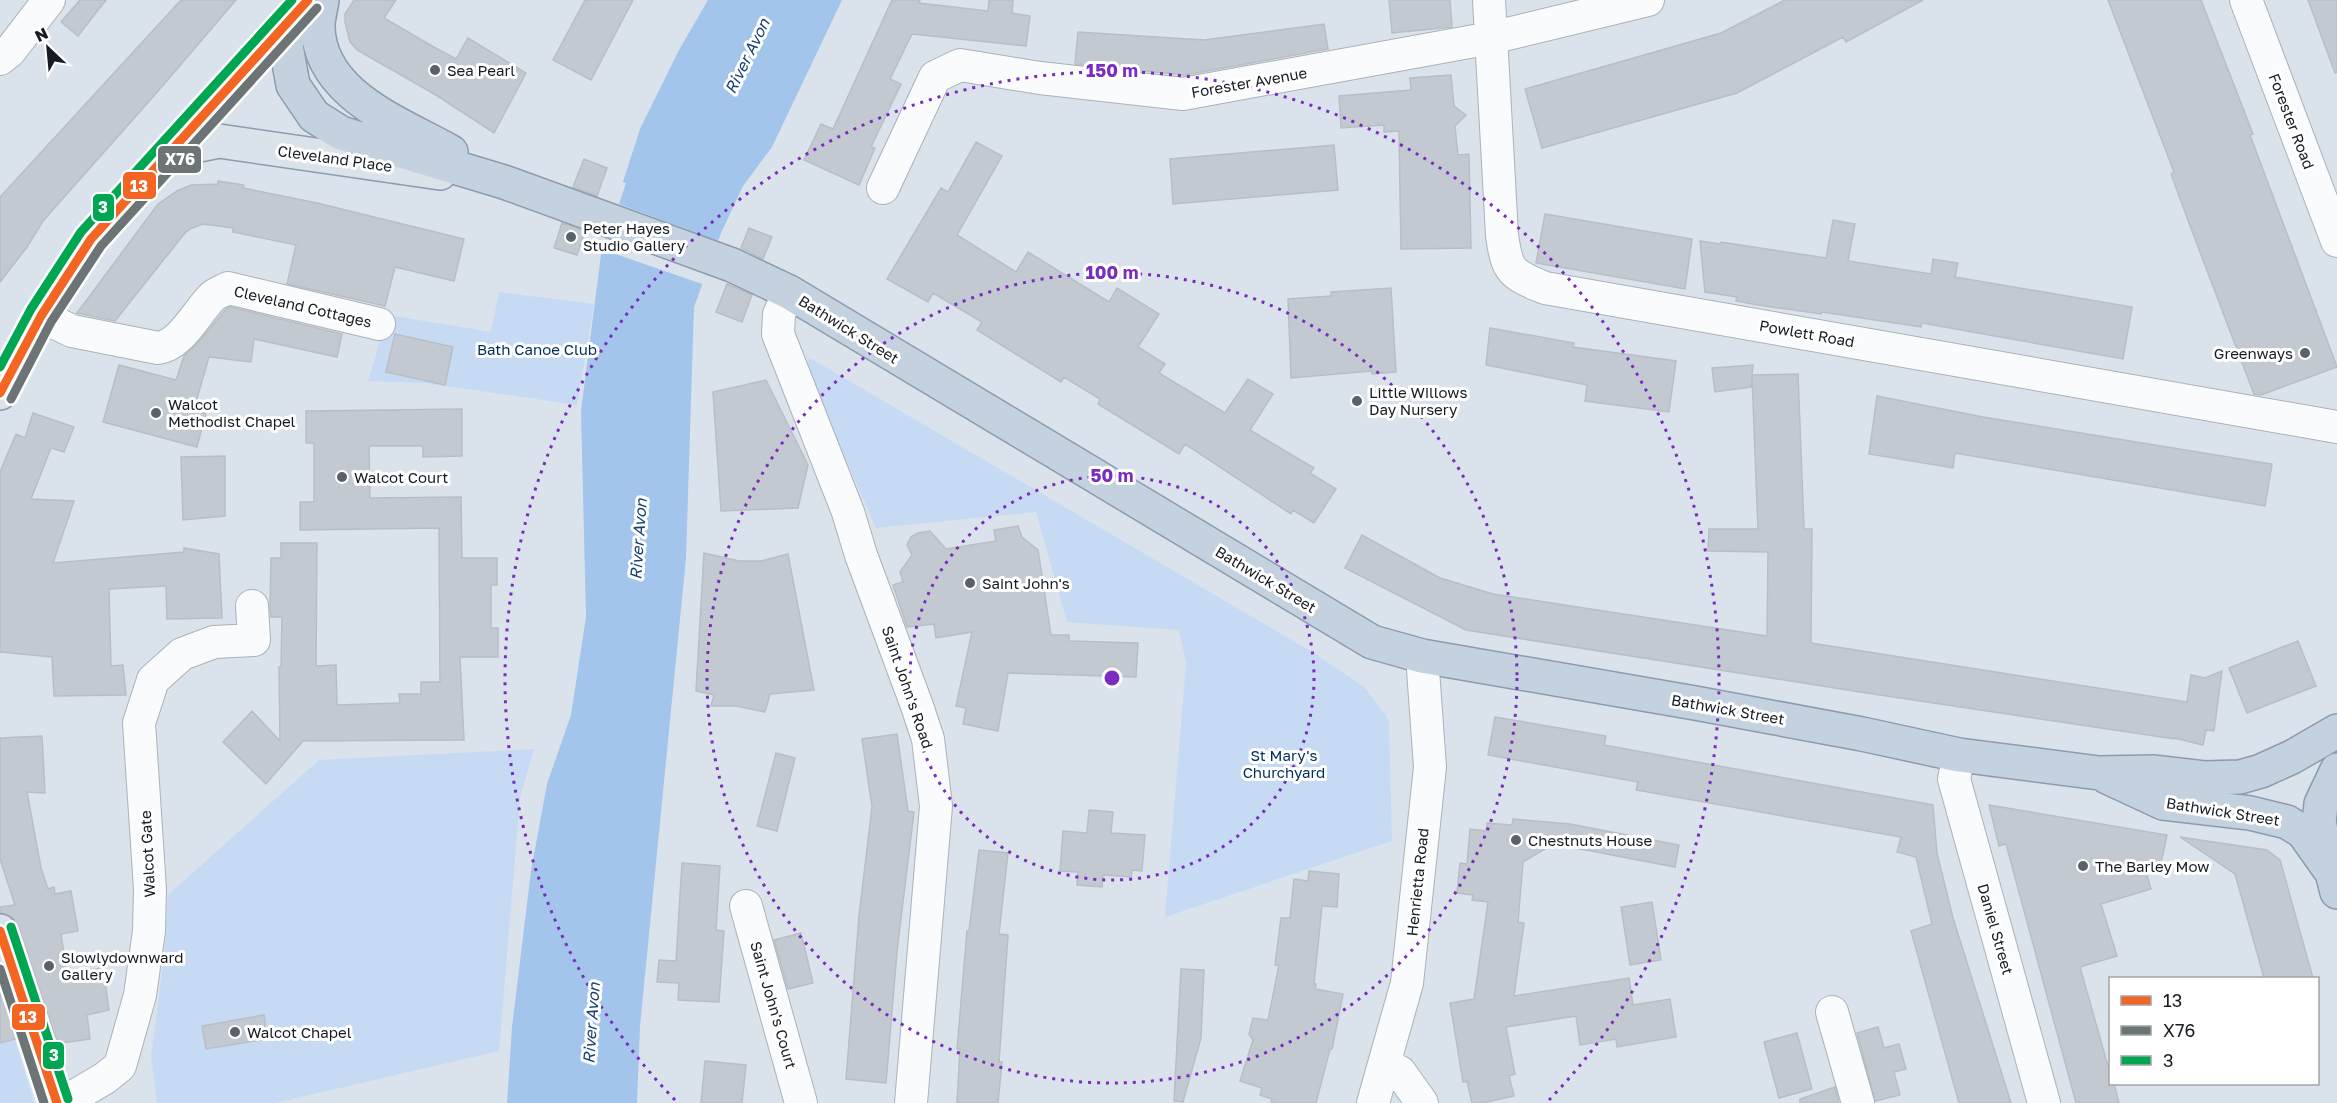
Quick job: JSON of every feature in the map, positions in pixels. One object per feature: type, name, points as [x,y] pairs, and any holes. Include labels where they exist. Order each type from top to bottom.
[{"type":"highway","points":[[322,0],[318,23],[320,45],[329,67]]},
{"type":"highway","points":[[288,27],[351,92],[381,114],[504,182]]},
{"type":"highway","name":"Cleveland Place","points":[[288,27],[293,85],[314,116],[341,133],[504,182]]},
{"type":"highway","name":"Bathwick Street","points":[[504,182],[732,265],[789,292],[1372,642],[1422,656],[1717,707],[1959,755],[2098,773],[2153,772],[2204,778],[2240,777],[2292,757],[2337,731]]},
{"type":"highway","points":[[2098,773],[2219,788],[2291,802],[2300,806],[2331,857]]},
{"type":"highway","name":"Bathwick Street","points":[[2098,773],[2163,802],[2250,813],[2287,822],[2303,832],[2331,857]]},
{"type":"highway","points":[[2250,813],[2291,802],[2310,793],[2335,773]]},
{"type":"highway","points":[[2331,857],[2321,804],[2335,773]]},
{"type":"main road","points":[[0,393],[41,316],[91,239],[288,27]]},
{"type":"main road","name":"Cleveland Place","points":[[168,156],[194,146],[219,141],[504,182]]},
{"type":"main road","points":[[3,941],[56,1102]]},
{"type":"street","points":[[0,60],[10,51],[49,0]]},
{"type":"street","name":"Powlett Road","points":[[1488,0],[1502,235],[1505,260],[1519,277],[1545,288],[2337,427]]},
{"type":"street","name":"Forester Avenue","points":[[883,188],[935,78],[960,65],[1041,78],[1183,94],[1491,38],[1648,0]]},
{"type":"street","name":"Forester Road","points":[[2246,0],[2337,241]]},
{"type":"street","name":"Cleveland Cottages","points":[[41,316],[72,331],[158,348],[166,347],[214,295],[228,288],[379,324]]},
{"type":"street","name":"Saint John's Road","points":[[789,292],[779,314],[778,334],[848,512],[861,555],[928,739],[936,806],[911,1103]]},
{"type":"street","name":"Walcot Gate","points":[[56,1102],[78,1094],[120,1066],[140,995],[149,931],[150,889],[139,723],[153,680],[182,654],[214,642],[265,640],[252,606]]},
{"type":"street","name":"Henrietta Road","points":[[1373,1103],[1386,1064],[1407,983],[1430,768],[1422,656]]},
{"type":"street","name":"Daniel Street","points":[[1959,755],[1954,779],[2044,1103]]},
{"type":"street","name":"Saint John's Court","points":[[746,906],[801,1103]]},
{"type":"street","points":[[1832,1012],[1858,1103]]},
{"type":"street","points":[[1386,1064],[1400,1072],[1422,1103]]},
{"type":"green space","name":"Bath Canoe Club","points":[[499,292],[594,304],[577,405],[424,383],[368,381],[388,315],[491,332]]},
{"type":"green space","name":"St Mary's Churchyard","points":[[810,358],[1314,653],[1364,687],[1389,722],[1392,841],[1165,917],[1186,663],[1179,630],[1067,622],[1036,512],[876,528],[805,366]]},
{"type":"green space","points":[[534,749],[520,798],[499,1051],[275,1103],[157,1103],[151,1056],[164,958],[168,895],[319,760]]},
{"type":"green space","points":[[0,989],[34,1103],[0,1103]]},
{"type":"water","name":"River Avon","points":[[708,0],[842,0],[772,147],[743,186],[721,233],[694,307],[686,558],[640,1026],[637,1103],[507,1103],[512,1027],[531,871],[547,784],[571,715],[586,617],[581,411],[602,247],[640,129],[679,50]]},
{"type":"pier","points":[[620,181],[626,183],[619,204],[721,242],[705,285],[598,248]]},
{"type":"building","points":[[80,0],[106,0],[78,36],[61,22]]},
{"type":"building","points":[[181,0],[236,0],[43,221],[27,247],[0,282],[0,197]]},
{"type":"building","points":[[354,0],[396,0],[384,18],[432,46],[456,59],[468,38],[526,73],[494,133],[436,95],[357,50],[350,42],[345,22],[345,14]]},
{"type":"building","points":[[585,0],[633,0],[591,80],[553,60]]},
{"type":"building","points":[[892,0],[920,0],[919,3],[988,11],[989,0],[1013,0],[1012,13],[1030,16],[1026,46],[912,34],[890,79],[901,84],[871,147],[875,148],[859,185],[804,160],[821,124],[833,129]]},
{"type":"building","points":[[1389,0],[1450,0],[1452,27],[1392,33]]},
{"type":"building","points":[[1785,0],[1923,0],[1846,42],[1843,37],[1737,93],[1542,148],[1525,89],[1721,33]]},
{"type":"building","points":[[2108,0],[2201,0],[2253,134],[2250,135],[2337,367],[2261,395],[2254,394],[2171,174],[2174,172]]},
{"type":"building","points":[[2308,0],[2337,0],[2337,72],[2335,73]]},
{"type":"building","points":[[1324,24],[1328,49],[1185,75],[1075,64],[1078,32],[1204,40]]},
{"type":"building","points":[[1451,75],[1454,106],[1466,115],[1455,126],[1458,155],[1469,154],[1471,248],[1401,249],[1399,131],[1384,132],[1384,125],[1341,128],[1339,96],[1411,90],[1410,78]]},
{"type":"building","points":[[976,142],[1002,156],[957,235],[1016,272],[1028,252],[1109,302],[1117,288],[1159,314],[1138,347],[1165,364],[1159,373],[1225,413],[1248,379],[1273,394],[1250,430],[1314,468],[1310,473],[1336,489],[1314,523],[1293,510],[1291,514],[1185,444],[1179,454],[1098,404],[1100,399],[1064,377],[1061,382],[977,330],[982,322],[933,293],[928,302],[887,279],[941,188],[948,192]]},
{"type":"building","points":[[1334,145],[1338,190],[1173,204],[1170,159]]},
{"type":"building","points":[[584,159],[607,168],[597,196],[573,187]]},
{"type":"building","points":[[218,181],[244,185],[243,188],[317,203],[464,239],[454,281],[395,267],[385,306],[287,284],[296,245],[233,232],[233,228],[203,224],[185,233],[115,321],[77,313],[158,204],[191,185],[218,184]]},
{"type":"building","points":[[1545,214],[1692,239],[1685,289],[1536,263]]},
{"type":"building","points":[[1833,220],[1855,224],[1848,261],[1931,274],[1933,259],[1958,263],[1955,277],[2132,307],[2123,359],[1922,323],[1921,327],[1758,305],[1736,301],[1737,297],[1705,292],[1700,241],[1720,244],[1721,242],[1826,258]]},
{"type":"building","name":"Peter Hayes Studio Gallery","points":[[562,223],[585,231],[577,255],[554,248]]},
{"type":"building","points":[[749,228],[772,237],[763,259],[741,248]]},
{"type":"building","points":[[727,284],[752,295],[742,322],[716,312]]},
{"type":"building","points":[[1391,288],[1396,372],[1372,374],[1372,371],[1291,378],[1288,299],[1331,296],[1331,292]]},
{"type":"building","points":[[230,307],[342,334],[337,357],[254,339],[251,362],[209,357],[196,402],[208,405],[197,447],[103,422],[119,365],[176,380],[184,356]]},
{"type":"building","points":[[1490,328],[1574,343],[1573,347],[1676,361],[1669,412],[1585,401],[1587,385],[1486,365]]},
{"type":"building","points":[[395,334],[453,347],[445,385],[386,372]]},
{"type":"building","points":[[1753,365],[1752,375],[1798,374],[1804,529],[1812,529],[1811,643],[2187,702],[2191,675],[2205,678],[2222,671],[2214,731],[2206,730],[2203,745],[2174,738],[1860,692],[1466,630],[1345,568],[1362,535],[1440,578],[1493,594],[1767,636],[1768,552],[1708,551],[1709,529],[1758,529],[1752,376],[1751,387],[1715,392],[1712,368]]},
{"type":"building","points":[[766,380],[808,465],[798,508],[721,511],[713,392]]},
{"type":"building","points":[[1877,396],[1983,417],[2272,464],[2265,506],[1955,453],[1953,468],[1869,454]]},
{"type":"building","points":[[462,409],[462,456],[423,457],[423,446],[369,446],[370,498],[461,497],[462,558],[497,558],[497,585],[491,585],[491,628],[498,628],[498,657],[460,657],[464,740],[303,741],[266,784],[223,742],[252,711],[280,741],[279,667],[281,667],[282,617],[271,617],[270,609],[271,558],[281,558],[281,543],[317,543],[316,666],[336,665],[337,705],[400,703],[399,694],[421,694],[421,682],[440,682],[439,528],[300,530],[300,502],[314,502],[314,443],[306,443],[306,411]]},
{"type":"building","points":[[33,413],[74,427],[64,452],[51,448],[31,499],[74,501],[53,563],[184,552],[184,548],[219,554],[222,618],[167,619],[166,586],[109,589],[111,666],[123,665],[126,695],[54,696],[52,657],[0,652],[0,472],[16,434],[25,438]]},
{"type":"building","points":[[225,456],[225,516],[183,520],[181,457]]},
{"type":"building","points":[[1018,526],[1022,537],[1038,550],[1051,635],[1069,635],[1069,641],[1138,643],[1136,677],[1008,673],[998,731],[963,724],[966,708],[956,706],[972,632],[936,638],[934,624],[907,627],[893,585],[903,582],[900,572],[912,555],[907,545],[911,537],[918,533],[930,531],[946,549],[996,541],[994,530]]},
{"type":"building","points":[[704,553],[739,561],[761,561],[788,554],[814,690],[770,694],[765,712],[736,706],[711,706],[714,695],[696,691]]},
{"type":"building","points":[[2298,641],[2316,686],[2247,713],[2229,668]]},
{"type":"building","points":[[1495,717],[1606,736],[1604,745],[1933,805],[1937,853],[1953,918],[2011,1103],[1959,1103],[1911,931],[1932,924],[1916,857],[1897,852],[1901,837],[1636,790],[1638,782],[1488,755]]},
{"type":"building","points":[[897,734],[908,811],[914,812],[897,951],[886,1083],[846,1079],[859,916],[872,807],[862,739]]},
{"type":"building","points":[[42,736],[45,793],[27,792],[41,868],[48,889],[54,887],[55,894],[71,891],[78,931],[61,934],[67,973],[103,968],[109,1010],[87,1015],[90,1039],[61,1043],[56,1039],[18,925],[12,917],[0,913],[0,907],[15,905],[0,859],[0,738]]},
{"type":"building","points":[[776,753],[795,758],[777,831],[757,826]]},
{"type":"building","points":[[1989,805],[2167,835],[2160,868],[2144,865],[2151,889],[2101,904],[2117,956],[2080,967],[2109,1069],[2109,1085],[2114,1085],[2119,1103],[2076,1103],[2006,844],[1999,846]]},
{"type":"building","points":[[1089,810],[1113,812],[1111,833],[1145,835],[1142,871],[1132,870],[1131,877],[1103,875],[1102,887],[1077,885],[1078,872],[1060,871],[1063,831],[1087,833]]},
{"type":"building","points":[[1513,819],[1570,824],[1679,845],[1675,867],[1570,847],[1550,846],[1523,862],[1518,922],[1524,923],[1514,996],[1629,978],[1633,1005],[1670,999],[1676,1037],[1617,1047],[1616,1039],[1580,1045],[1576,1016],[1506,1027],[1515,1074],[1509,1076],[1514,1096],[1483,1103],[1472,1103],[1467,1081],[1463,1082],[1450,1003],[1474,999],[1488,902],[1472,900],[1473,895],[1457,893],[1460,863],[1467,864],[1470,829],[1486,831],[1487,823],[1512,825]]},
{"type":"building","points":[[2180,837],[2267,850],[2280,860],[2313,977],[2264,977],[2235,874]]},
{"type":"building","points":[[979,850],[1008,853],[999,934],[1008,935],[999,1062],[1002,1062],[998,1103],[957,1103],[960,1049],[957,1049],[967,931],[969,931]]},
{"type":"building","points":[[682,863],[720,866],[716,930],[724,931],[719,1002],[678,1000],[679,983],[657,982],[659,960],[676,961]]},
{"type":"building","points":[[1309,871],[1339,874],[1337,907],[1322,906],[1314,984],[1316,984],[1315,989],[1343,994],[1332,1049],[1330,1049],[1316,1103],[1271,1103],[1272,1099],[1260,1095],[1262,1088],[1240,1081],[1253,1040],[1249,1034],[1253,1018],[1268,1020],[1279,965],[1275,965],[1281,918],[1290,918],[1294,879],[1308,881]]},
{"type":"building","points":[[1652,902],[1661,960],[1630,965],[1621,907]]},
{"type":"building","points":[[801,933],[813,983],[788,989],[774,940]]},
{"type":"building","points":[[1181,969],[1204,970],[1201,1038],[1183,1102],[1174,1101]]},
{"type":"building","points":[[0,991],[16,1039],[0,1043]]},
{"type":"building","name":"Walcot Chapel","points":[[264,1015],[267,1039],[206,1049],[202,1026]]},
{"type":"building","points":[[1878,1027],[1884,1048],[1899,1044],[1906,1069],[1894,1072],[1900,1095],[1875,1101],[1857,1033]]},
{"type":"building","points":[[1797,1033],[1812,1089],[1779,1098],[1764,1042]]},
{"type":"building","points":[[705,1061],[746,1065],[742,1103],[701,1103]]},
{"type":"building","points":[[1835,1087],[1839,1103],[1800,1103],[1800,1099]]},
{"type":"transit line","name":"3","points":[[0,367],[31,309],[81,232],[292,0]]},
{"type":"transit line","name":"13","points":[[0,393],[41,316],[91,239],[308,0]]},
{"type":"transit line","name":"X76","points":[[11,399],[51,322],[101,246],[317,8]]},
{"type":"transit line","name":"3","points":[[11,927],[68,1099]]},
{"type":"transit line","name":"13","points":[[0,931],[57,1103]]},
{"type":"transit line","name":"X76","points":[[0,969],[44,1103]]},
{"type":"place","name":"Sea Pearl","points":[[435,70]]},
{"type":"place","name":"Peter Hayes Studio Gallery","points":[[571,237]]},
{"type":"place","name":"Greenways","points":[[2305,353]]},
{"type":"place","name":"Little Willows Day Nursery","points":[[1357,401]]},
{"type":"place","name":"Walcot Methodist Chapel","points":[[156,413]]},
{"type":"place","name":"Walcot Court","points":[[342,477]]},
{"type":"place","name":"Saint John's","points":[[970,583]]},
{"type":"place","name":"Chestnuts House","points":[[1516,840]]},
{"type":"place","name":"The Barley Mow","points":[[2083,866]]},
{"type":"place","name":"Slowlydownward Gallery","points":[[49,966]]},
{"type":"place","name":"Walcot Chapel","points":[[235,1032]]}]
